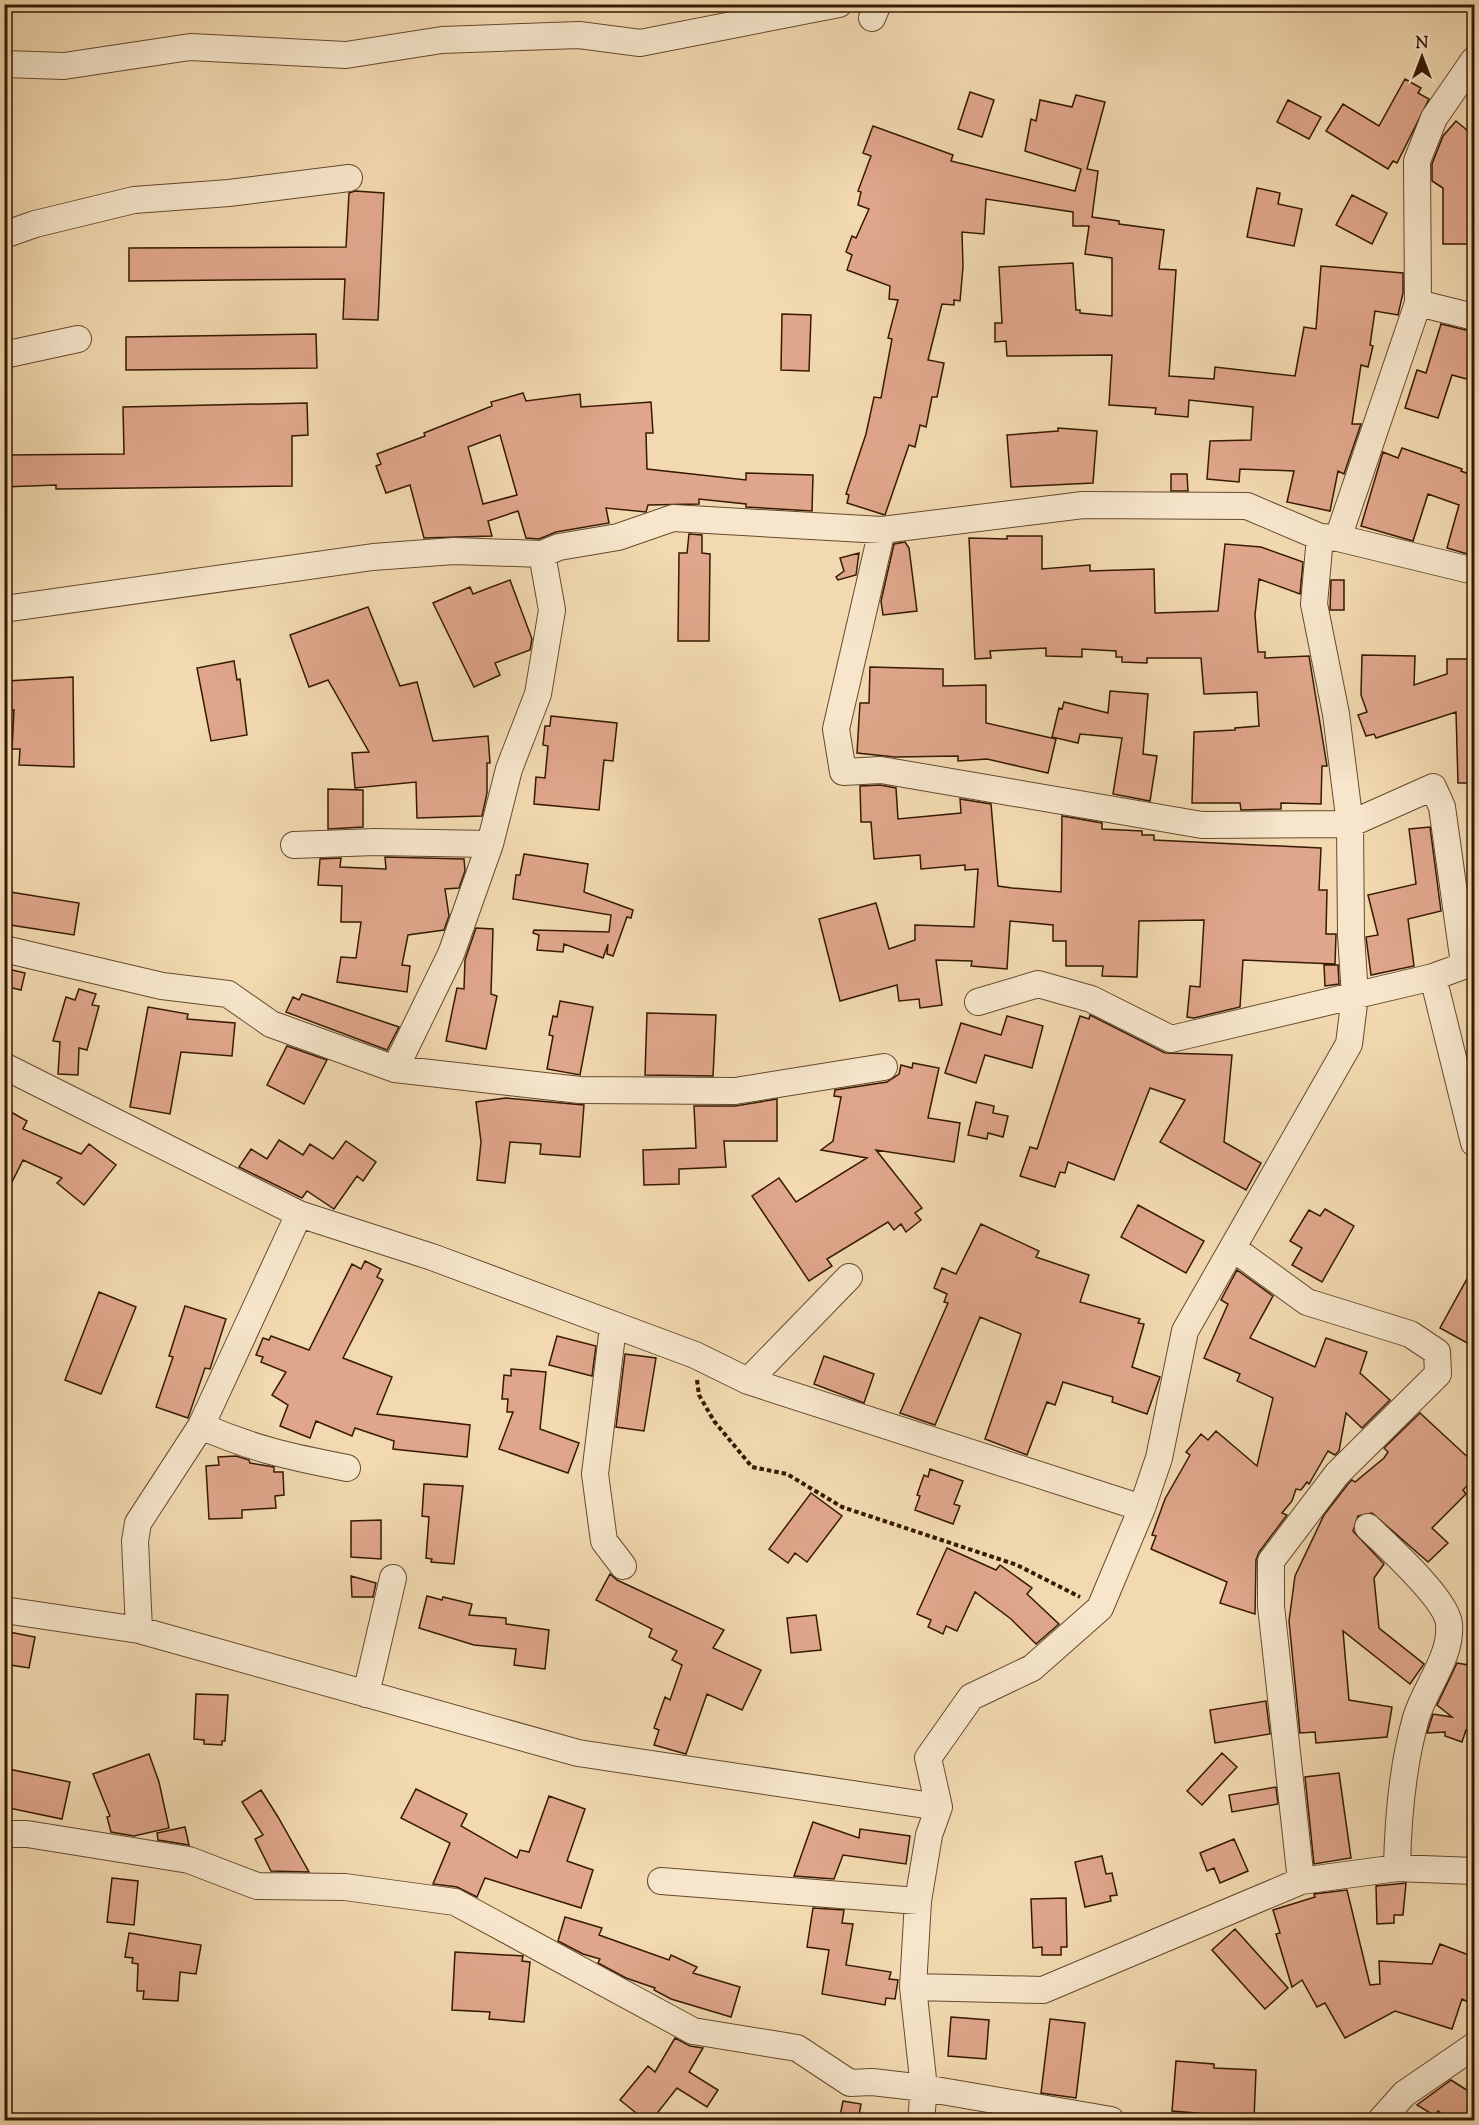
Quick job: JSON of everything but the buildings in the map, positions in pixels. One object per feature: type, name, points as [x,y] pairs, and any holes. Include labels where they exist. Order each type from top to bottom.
[{"type":"street","points":[[4,64],[64,66],[190,47],[346,55],[442,40],[579,35],[639,43],[839,4]]},
{"type":"street","points":[[921,2121],[924,2088],[913,1987],[918,1901],[929,1835],[939,1807],[928,1758],[971,1697],[1032,1668],[1100,1608],[1142,1508],[1159,1458],[1185,1331],[1234,1249],[1349,1044],[1356,996],[1351,935],[1350,824],[1336,714],[1314,604],[1329,538],[1418,303],[1417,161],[1434,118],[1474,60]]},
{"type":"street","points":[[4,235],[134,200],[229,193],[349,178]]},
{"type":"street","points":[[1418,303],[1474,317]]},
{"type":"street","points":[[4,355],[78,339]]},
{"type":"street","points":[[4,609],[373,557],[454,551],[542,554],[559,548],[618,537],[672,518],[882,530],[1083,506],[1247,506],[1329,538],[1474,571]]},
{"type":"street","points":[[882,530],[836,729],[843,771],[881,770],[1202,825],[1350,824],[1433,787],[1442,807],[1469,963],[1433,977],[1171,1039],[1091,999],[1038,984],[978,1002]]},
{"type":"street","points":[[395,1069],[451,954],[490,844],[509,769],[538,694],[552,610],[542,554]]},
{"type":"street","points":[[294,845],[375,842],[490,844]]},
{"type":"street","points":[[4,950],[162,987],[228,994],[272,1024],[395,1069],[580,1090],[735,1091],[884,1067]]},
{"type":"street","points":[[1433,977],[1474,1143]]},
{"type":"street","points":[[4,1066],[299,1214],[432,1257],[695,1355],[748,1381],[1142,1508]]},
{"type":"street","points":[[139,1630],[135,1541],[138,1523],[201,1426],[299,1214]]},
{"type":"street","points":[[1234,1249],[1307,1302],[1410,1334],[1437,1352],[1438,1374],[1337,1474],[1271,1561],[1271,1606],[1301,1881]]},
{"type":"street","points":[[748,1381],[849,1277]]},
{"type":"street","points":[[613,1326],[595,1474],[604,1541],[623,1566]]},
{"type":"street","points":[[201,1426],[245,1445],[278,1455],[346,1467]]},
{"type":"street","points":[[1368,1527],[1435,1595],[1450,1622],[1446,1650],[1416,1717],[1398,1812],[1397,1868]]},
{"type":"street","points":[[366,1694],[393,1578]]},
{"type":"street","points":[[4,1610],[139,1630],[578,1753],[939,1807]]},
{"type":"street","points":[[4,1834],[27,1834],[189,1860],[257,1886],[345,1887],[455,1902],[693,2031],[797,2048],[850,2083],[872,2082],[924,2088],[1111,2121]]},
{"type":"street","points":[[913,1987],[1043,1990],[1301,1881],[1397,1868],[1474,1871]]},
{"type":"street","points":[[661,1881],[918,1901]]},
{"type":"street","points":[[1381,2121],[1404,2094],[1474,2046]]},
{"type":"path","points":[[695,1355],[699,1395],[714,1421],[752,1467],[787,1474],[842,1507],[1017,1565],[1100,1608]]}]
